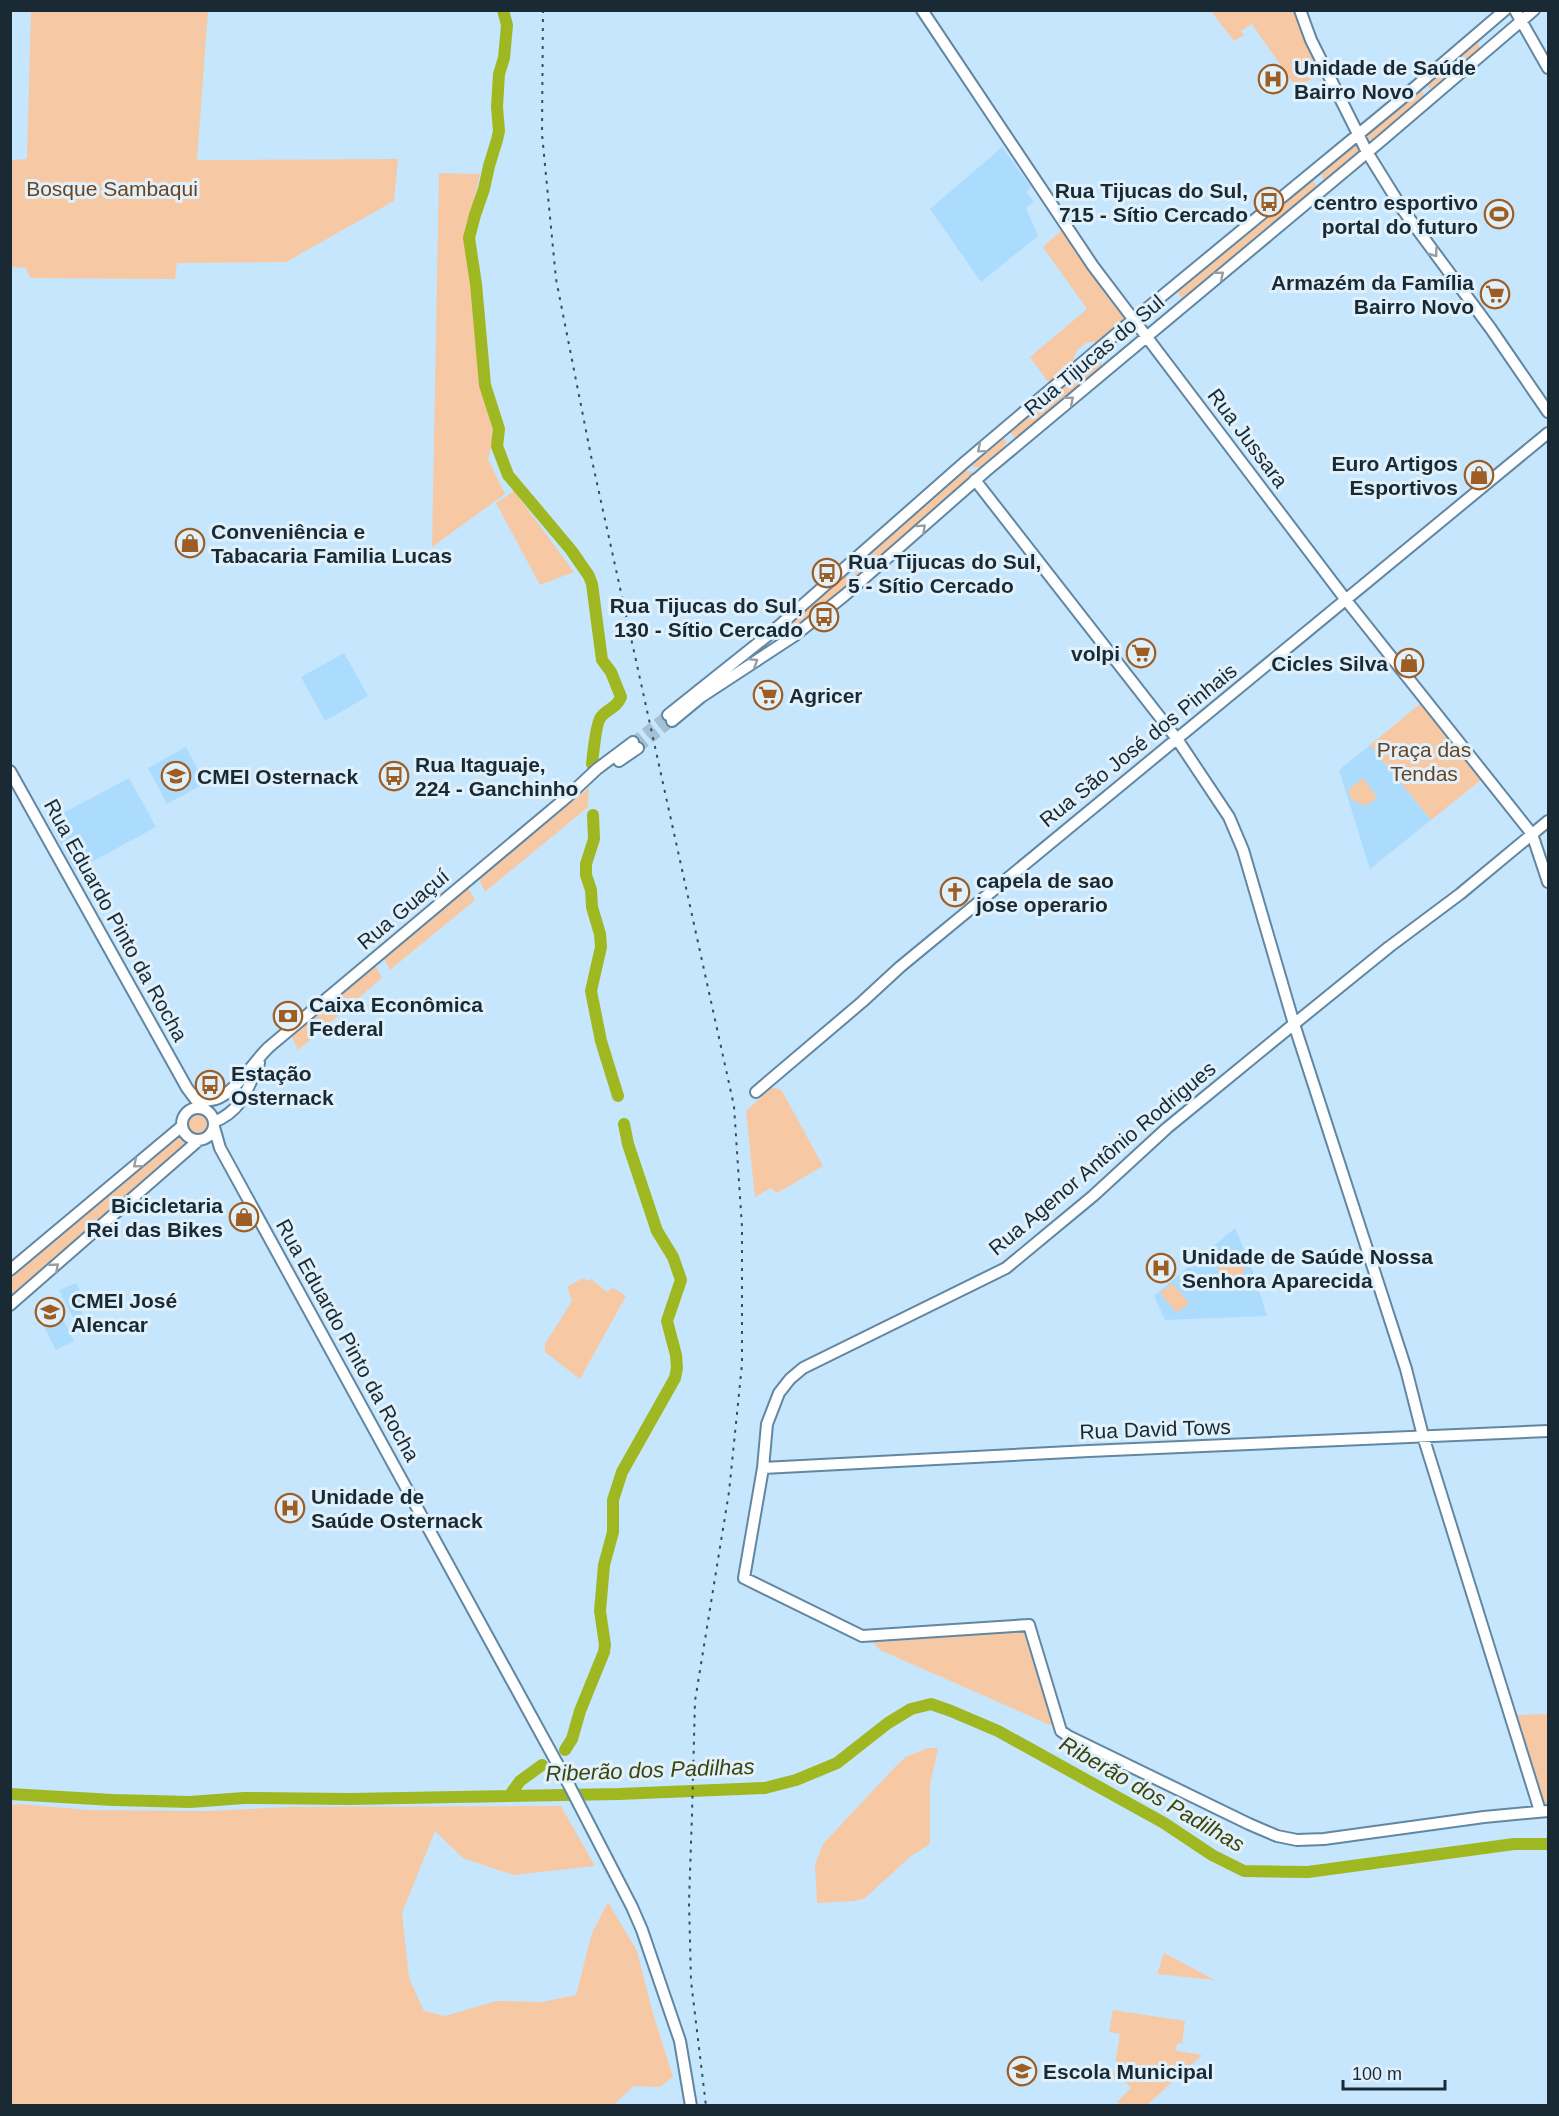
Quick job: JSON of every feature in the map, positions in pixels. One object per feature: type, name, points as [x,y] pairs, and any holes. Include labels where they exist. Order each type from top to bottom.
[{"type":"street","name":"Rua Jussara","points":[[922,10],[1093,266],[1346,600],[1532,834],[1548,882]]},
{"type":"street","points":[[1300,10],[1311,40],[1367,152],[1403,210],[1491,329],[1548,412]]},
{"type":"street","name":"Rua Tijucas do Sul","points":[[1505,10],[997,435],[670,718],[794,636],[863,579],[975,480],[1534,10]]},
{"type":"street","points":[[1515,10],[1548,68]]},
{"type":"street","points":[[1480,32],[1479,38],[1482,43],[1491,46]]},
{"type":"street","points":[[1415,87],[1420,86],[1426,90],[1427,101]]},
{"type":"street","points":[[1317,167],[1318,180],[1330,183]]},
{"type":"street","points":[[1162,296],[1170,293],[1177,298],[1179,306],[1174,312]]},
{"type":"street","points":[[1103,346],[1099,354],[1103,362],[1107,364],[1116,362]]},
{"type":"street","name":"Rua São José dos Pinhais","points":[[756,1092],[900,967],[1548,433]]},
{"type":"street","points":[[997,435],[1002,434],[1009,438],[1012,444],[1010,451]]},
{"type":"street","points":[[975,480],[1177,739],[1229,817],[1243,850],[1294,1024],[1406,1369],[1424,1437],[1544,1811]]},
{"type":"street","points":[[850,563],[851,577],[857,580],[863,579]]},
{"type":"street","name":"Rua Guaçuí","points":[[205,1109],[213,1100],[229,1091],[265,1050],[567,797],[597,768],[635,745]]},
{"type":"street","name":"Rua Eduardo Pinto da Rocha","points":[[10,771],[189,1090],[205,1109]]},
{"type":"street","name":"Rua Agenor Antônio Rodrigues","points":[[1544,1811],[1324,1839],[1297,1840],[1277,1836],[1061,1731],[1029,1625],[862,1636],[744,1578],[763,1468],[767,1424],[779,1393],[790,1379],[803,1368],[1006,1268],[1092,1196],[1167,1128],[1548,821]]},
{"type":"street","name":"Rua Guaçuí","points":[[240,1105],[265,1050]]},
{"type":"street","points":[[10,1305],[201,1140],[210,1135],[214,1125],[240,1105],[243,1092],[237,1083]]},
{"type":"street","points":[[189,1090],[201,1099],[213,1100]]},
{"type":"street","name":"Rua Eduardo Pinto da Rocha","points":[[187,1112],[189,1090]]},
{"type":"street","points":[[214,1125],[205,1109],[197,1107],[183,1116],[183,1131],[190,1138],[220,1148]]},
{"type":"street","name":"Rua Eduardo Pinto da Rocha","points":[[214,1125],[220,1148],[580,1805],[642,1930],[680,2041],[691,2106]]},
{"type":"street","points":[[10,1270],[182,1126]]},
{"type":"street","name":"Rua David Tows","points":[[763,1468],[1100,1450],[1548,1431]]},
{"type":"shaded area","points":[[1002,147],[1031,187],[1026,192],[1034,202],[1026,208],[1038,236],[981,282],[930,209]]},
{"type":"shaded area","points":[[344,653],[368,696],[325,721],[301,677]]},
{"type":"shaded area","points":[[1370,745],[1431,820],[1370,869],[1339,770]]},
{"type":"shaded area","name":"CMEI Osternack","points":[[186,747],[205,783],[167,804],[148,768]]},
{"type":"shaded area","points":[[129,778],[156,827],[75,871],[48,821]]},
{"type":"shaded area","points":[[1235,1228],[1250,1263],[1267,1316],[1165,1320],[1154,1296]]},
{"type":"shaded area","points":[[76,1283],[88,1307],[81,1310],[83,1314],[74,1319],[59,1290]]},
{"type":"shaded area","points":[[55,1299],[74,1341],[56,1350],[36,1312],[39,1310],[38,1307]]},
{"type":"green space","name":"Bosque Sambaqui","points":[[31,11],[208,11],[197,160],[398,159],[394,201],[286,262],[177,263],[175,279],[30,278],[26,268],[11,267],[10,160],[27,159]]},
{"type":"green space","points":[[1211,11],[1297,11],[1321,70],[1298,90],[1252,24],[1241,31],[1244,35],[1234,41]]},
{"type":"green space","points":[[1476,41],[1482,51],[1433,92],[1425,83]]},
{"type":"green space","points":[[1419,90],[1424,93],[1423,98],[1375,141],[1368,139],[1367,132]]},
{"type":"green space","points":[[1357,141],[1362,151],[1326,181],[1323,179],[1322,174]]},
{"type":"green space","points":[[439,173],[480,174],[465,239],[472,288],[480,383],[494,436],[488,459],[505,494],[432,547]]},
{"type":"green space","points":[[1312,178],[1318,189],[1184,301],[1177,291]]},
{"type":"green space","points":[[1062,230],[1128,320],[1104,340],[1086,343],[1077,350],[1069,370],[1051,386],[1030,357],[1087,309],[1043,247]]},
{"type":"green space","points":[[1097,358],[1104,368],[1017,441],[1010,432]]},
{"type":"green space","points":[[1002,438],[1006,440],[1006,444],[989,464],[973,467],[971,464]]},
{"type":"green space","points":[[963,470],[979,473],[860,576],[855,575],[859,565],[885,537]]},
{"type":"green space","points":[[514,491],[574,572],[540,585],[496,503]]},
{"type":"green space","points":[[846,573],[852,583],[798,627],[792,625],[792,620]]},
{"type":"green space","name":"Praça das Tendas","points":[[1420,704],[1481,780],[1431,820],[1370,745]]},
{"type":"green space","points":[[1363,778],[1377,797],[1366,806],[1352,800],[1348,790]]},
{"type":"green space","points":[[589,788],[588,807],[485,892],[478,877]]},
{"type":"green space","points":[[467,886],[475,900],[390,970],[383,957]]},
{"type":"green space","points":[[375,965],[382,978],[298,1050],[291,1035]]},
{"type":"green space","points":[[771,1088],[782,1091],[823,1166],[777,1193],[771,1188],[755,1197],[746,1111]]},
{"type":"green space","points":[[198,1110],[208,1114],[212,1124],[208,1134],[198,1138],[188,1134],[184,1124],[188,1114]]},
{"type":"green space","points":[[179,1133],[191,1144],[11,1300],[11,1275]]},
{"type":"green space","points":[[1243,1262],[1244,1278],[1219,1279],[1218,1263]]},
{"type":"green space","points":[[583,1278],[588,1281],[591,1279],[607,1292],[613,1288],[626,1296],[580,1379],[545,1352],[545,1344],[572,1301],[567,1287]]},
{"type":"green space","points":[[1172,1283],[1189,1303],[1177,1313],[1160,1293]]},
{"type":"green space","points":[[1026,1626],[1057,1728],[880,1650],[872,1641]]},
{"type":"green space","points":[[1548,1714],[1548,1808],[1543,1808],[1515,1715]]},
{"type":"green space","points":[[928,1748],[938,1748],[930,1785],[930,1844],[911,1856],[865,1898],[854,1901],[817,1903],[815,1864],[823,1844],[895,1767],[906,1757]]},
{"type":"green space","points":[[10,1805],[88,1810],[207,1811],[291,1807],[561,1806],[595,1866],[513,1875],[463,1858],[435,1831],[402,1913],[409,1978],[424,2011],[445,2016],[496,2001],[542,2002],[576,1995],[592,1933],[608,1902],[637,1951],[673,2077],[660,2087],[634,2086],[612,2106],[11,2105]]},
{"type":"green space","points":[[1164,1953],[1215,1980],[1157,1974]]},
{"type":"green space","points":[[1113,2010],[1185,2021],[1182,2044],[1178,2043],[1175,2049],[1202,2055],[1147,2105],[1121,2105],[1117,2102],[1131,2088],[1124,2080],[1113,2078],[1120,2034],[1109,2032]]},
{"type":"waterway","points":[[503,10],[507,25],[504,58],[499,74],[497,107],[499,131],[469,238],[476,284],[485,385],[499,429],[497,446],[508,475],[571,550],[592,584],[602,660],[611,672],[621,697],[617,704],[603,714],[599,720],[592,764]]},
{"type":"waterway","points":[[593,815],[594,839],[586,864],[586,875],[591,890],[592,907],[600,934],[601,947],[591,991],[601,1041],[618,1096]]},
{"type":"waterway","points":[[565,1750],[572,1739],[580,1711],[604,1652],[600,1611],[604,1565],[613,1532],[613,1500],[622,1472],[675,1378],[677,1368],[667,1321],[681,1280],[673,1257],[657,1231],[628,1144],[624,1124]]},
{"type":"waterway","name":"Riberão dos Padilhas","points":[[10,1794],[190,1802],[244,1798],[350,1799],[619,1794],[765,1788],[796,1780],[837,1763],[888,1723],[911,1709],[931,1704],[998,1731],[1164,1823],[1212,1855],[1244,1871],[1308,1872],[1514,1844],[1548,1844]]},
{"type":"waterway","points":[[509,1796],[520,1781],[542,1765]]},
{"type":"tunnel","points":[[633,742],[668,715]]},
{"type":"tunnel","points":[[638,748],[672,721]]},
{"type":"railway","points":[[543,10],[542,134],[556,279],[591,456],[734,1106],[742,1227],[742,1364],[729,1492],[695,1701],[689,1902],[691,1981],[706,2106]]},
{"type":"place","name":"Unidade de Saúde Bairro Novo","points":[[1273,79]]},
{"type":"place","name":"Rua Tijucas do Sul, 715 - Sítio Cercado","points":[[1269,202]]},
{"type":"place","name":"centro esportivo portal do futuro","points":[[1499,214]]},
{"type":"place","name":"Armazém da Família Bairro Novo","points":[[1495,294]]},
{"type":"place","name":"Euro Artigos Esportivos","points":[[1479,475]]},
{"type":"place","name":"Conveniência e Tabacaria Familia Lucas","points":[[190,543]]},
{"type":"place","name":"Rua Tijucas do Sul, 5 - Sítio Cercado","points":[[827,573]]},
{"type":"place","name":"Rua Tijucas do Sul, 130 - Sítio Cercado","points":[[824,617]]},
{"type":"place","name":"volpi","points":[[1141,653]]},
{"type":"place","name":"Cicles Silva","points":[[1409,663]]},
{"type":"place","name":"Agricer","points":[[768,695]]},
{"type":"place","name":"CMEI Osternack","points":[[176,776]]},
{"type":"place","name":"Rua Itaguaje, 224 - Ganchinho","points":[[394,776]]},
{"type":"place","name":"capela de sao jose operario","points":[[955,892]]},
{"type":"place","name":"Caixa Econômica Federal","points":[[288,1016]]},
{"type":"place","name":"Estação Osternack","points":[[210,1085]]},
{"type":"place","name":"Bicicletaria Rei das Bikes","points":[[244,1217]]},
{"type":"place","name":"Unidade de Saúde Nossa Senhora Aparecida","points":[[1161,1268]]},
{"type":"place","name":"CMEI José Alencar","points":[[50,1312]]},
{"type":"place","name":"Unidade de Saúde Osternack","points":[[290,1508]]},
{"type":"place","name":"Escola Municipal","points":[[1022,2071]]}]
